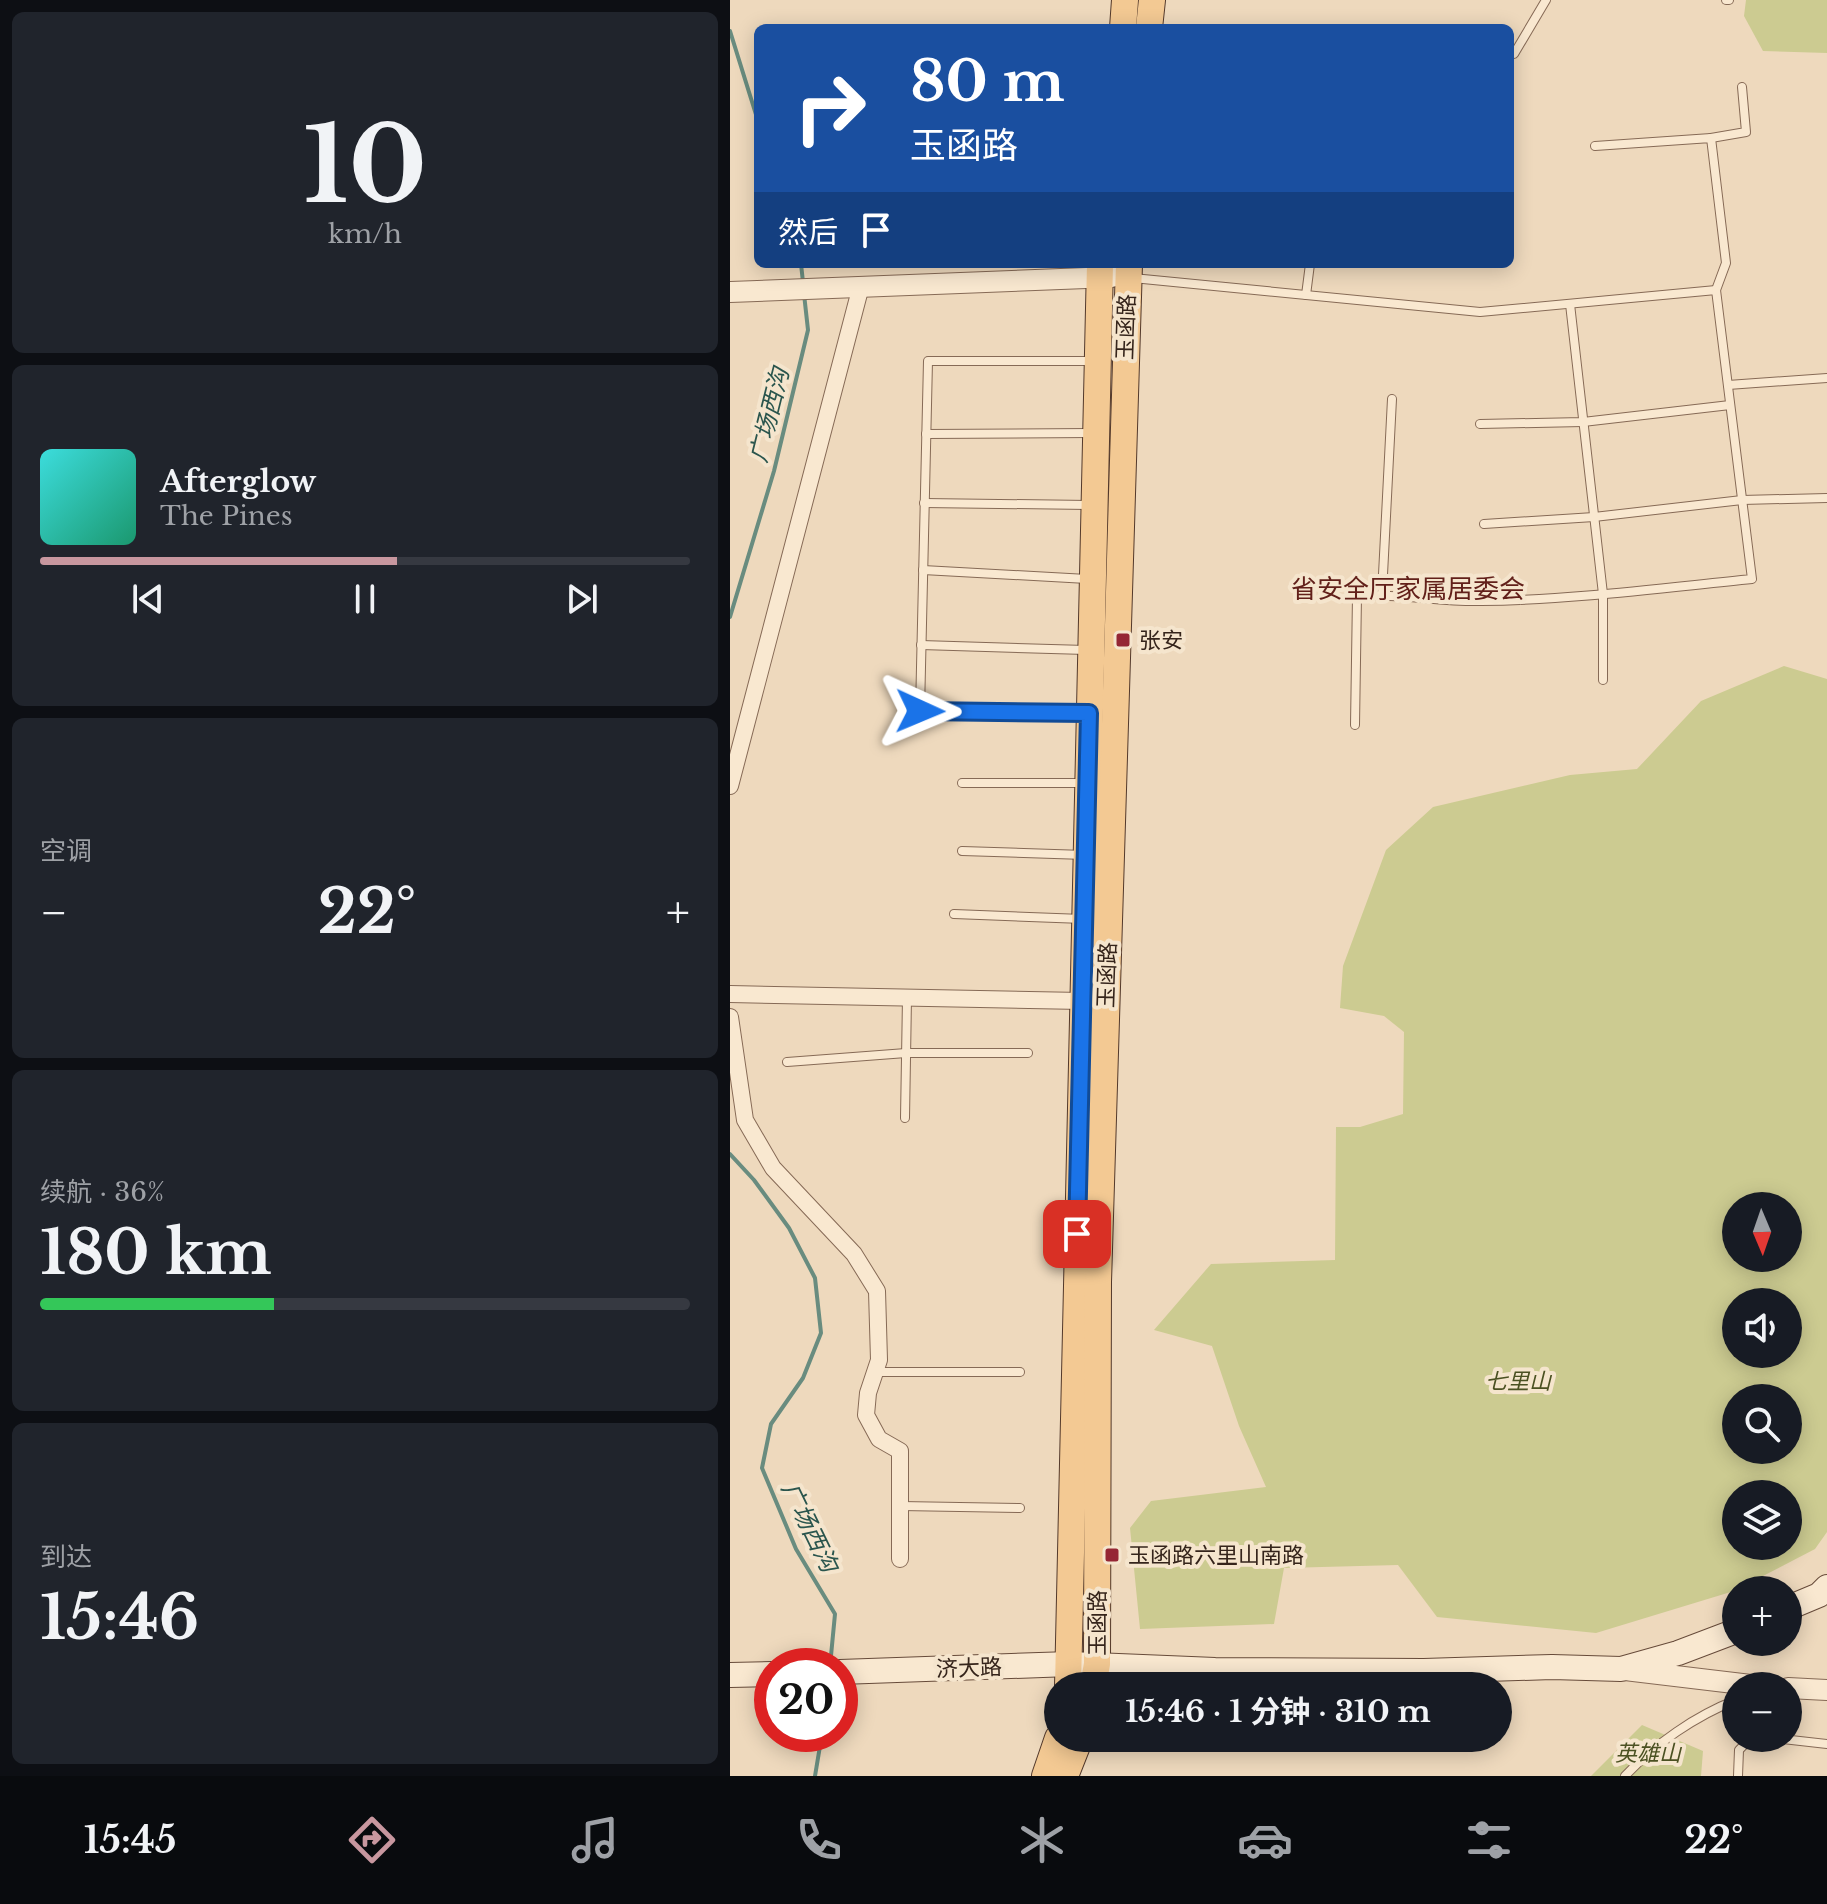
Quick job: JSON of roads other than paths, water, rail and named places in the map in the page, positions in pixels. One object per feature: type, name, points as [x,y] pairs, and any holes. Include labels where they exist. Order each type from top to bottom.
[{"type":"main road","points":[[1123,24],[1125,0]]},
{"type":"main road","points":[[1149,24],[1152,0]]},
{"type":"main road","name":"玉函路","points":[[1069,1672],[1100,271]]},
{"type":"main road","name":"玉函路","points":[[1095,1672],[1098,1282],[1128,271]]},
{"type":"main road","points":[[1802,1604],[1824,1597]]},
{"type":"main road","name":"济大路","points":[[1167,1672],[1552,1667],[1621,1669],[1722,1637]]},
{"type":"main road","name":"济大路","points":[[858,1671],[1044,1675]]},
{"type":"main road","points":[[730,1675],[754,1674]]},
{"type":"main road","points":[[1045,1776],[1053,1752]]},
{"type":"main road","points":[[1065,1776],[1074,1752]]},
{"type":"street","points":[[730,292],[1128,271]]},
{"type":"street","points":[[730,786],[735,744],[861,286]]},
{"type":"street","points":[[730,994],[1082,1001]]},
{"type":"street","points":[[730,1017],[745,1120],[773,1168],[854,1254],[877,1291],[879,1360],[868,1393],[866,1415],[879,1439],[900,1451],[900,1559]]},
{"type":"street","points":[[1621,1669],[1722,1681]]},
{"type":"street","points":[[1802,1689],[1827,1690]]},
{"type":"lane","points":[[1514,54],[1546,0]]},
{"type":"lane","points":[[1595,146],[1711,138],[1746,132],[1742,87]]},
{"type":"lane","points":[[1355,725],[1357,596],[1382,594],[1478,601],[1603,594],[1752,579],[1716,290],[1726,263],[1711,138]]},
{"type":"lane","points":[[1306,295],[1309,268]]},
{"type":"lane","points":[[1128,271],[1306,295],[1480,312],[1716,290]]},
{"type":"lane","points":[[1570,304],[1603,594],[1603,680]]},
{"type":"lane","points":[[1089,713],[920,711],[924,503],[928,361],[1097,361]]},
{"type":"lane","points":[[1728,385],[1827,378]]},
{"type":"lane","points":[[1382,594],[1392,399]]},
{"type":"lane","points":[[1480,424],[1583,422],[1730,405]]},
{"type":"lane","points":[[926,434],[1095,433]]},
{"type":"lane","points":[[1484,524],[1594,517],[1742,500],[1827,498]]},
{"type":"lane","points":[[924,503],[1094,505]]},
{"type":"lane","points":[[923,570],[1092,580]]},
{"type":"lane","points":[[921,645],[1090,650]]},
{"type":"lane","points":[[962,783],[1087,783]]},
{"type":"lane","points":[[962,851],[1086,855]]},
{"type":"lane","points":[[954,914],[1084,919]]},
{"type":"lane","points":[[905,1118],[907,998]]},
{"type":"lane","points":[[787,1062],[906,1053],[1028,1053]]},
{"type":"lane","points":[[875,1372],[1020,1372]]},
{"type":"lane","points":[[900,1506],[1020,1508]]},
{"type":"lane","points":[[1625,1776],[1643,1757],[1722,1705]]},
{"type":"lane","points":[[1802,1741],[1827,1744]]},
{"type":"lane","points":[[1738,1776],[1739,1752]]},
{"type":"waterway","name":"广场西沟","points":[[730,31],[754,108]]},
{"type":"waterway","name":"广场西沟","points":[[801,268],[803,282]]},
{"type":"waterway","name":"广场西沟","points":[[730,617],[774,471],[808,330],[804,294]]},
{"type":"waterway","name":"广场西沟","points":[[730,1154],[754,1180],[789,1228],[815,1278],[821,1333],[803,1378],[771,1424],[762,1468],[796,1549],[835,1614],[832,1648]]},
{"type":"waterway","name":"广场西沟","points":[[815,1776],[819,1752]]},
{"type":"place","name":"张安","points":[[1123,640]]},
{"type":"place","name":"玉函路六里山南路","points":[[1112,1555]]},
{"type":"district","name":"省安全厅家属居委会","points":[[1408,589]]},
{"type":"park label","name":"七里山","points":[[1518,1381]]},
{"type":"park label","name":"英雄山","points":[[1648,1753]]}]
